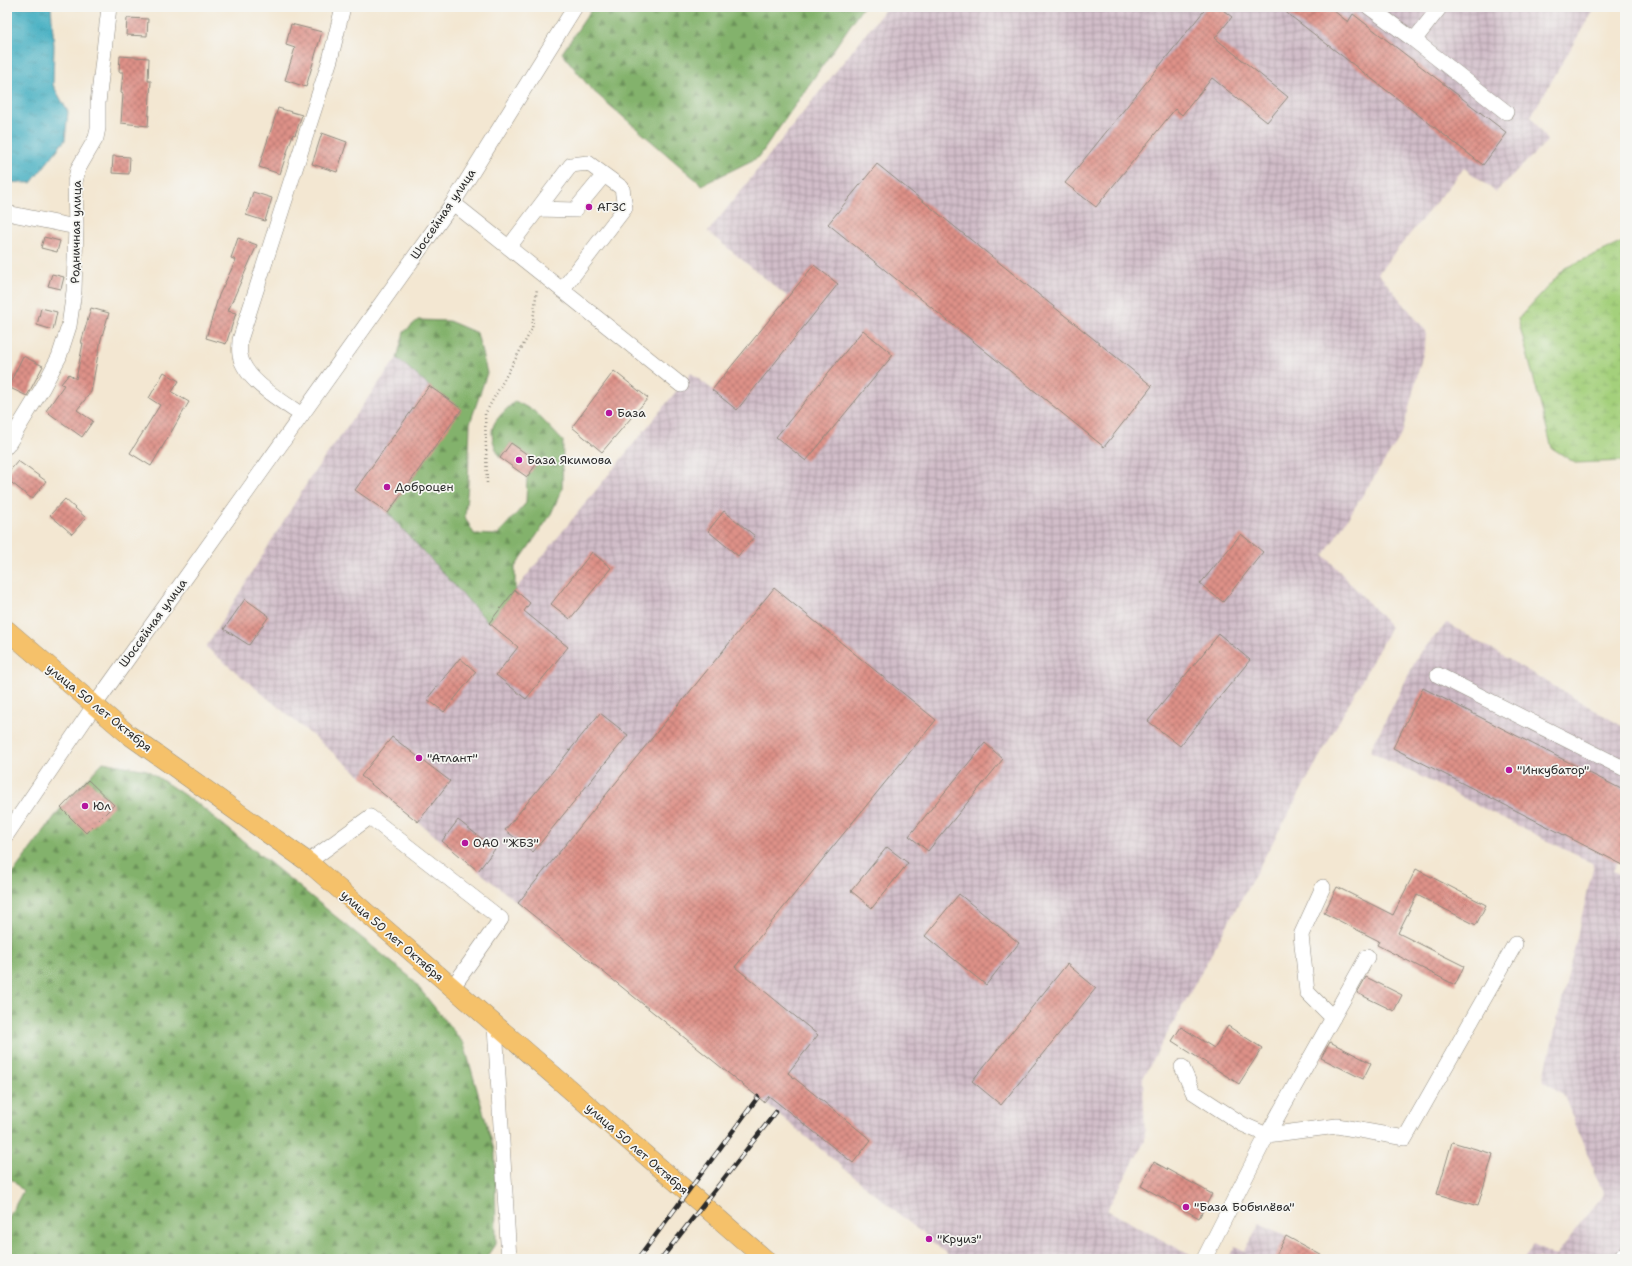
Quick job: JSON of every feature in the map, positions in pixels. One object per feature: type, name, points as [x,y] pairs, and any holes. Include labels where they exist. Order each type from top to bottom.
[{"type":"main road","name":"улица 50 лет Октября","points":[[7,630],[129,736],[308,862],[765,1259]]},
{"type":"street","name":"Родничная улица","points":[[7,446],[43,387],[59,357],[69,326],[74,291],[76,227],[75,182],[78,168],[96,138],[98,128],[98,103],[109,7]]},
{"type":"street","points":[[302,415],[262,386],[248,371],[240,356],[240,340],[330,60],[343,7]]},
{"type":"street","name":"Шоссейная улица","points":[[7,834],[94,706],[453,203],[575,7]]},
{"type":"street","points":[[1369,7],[1506,112]]},
{"type":"street","points":[[1414,40],[1440,7]]},
{"type":"street","points":[[509,247],[571,165],[588,163],[622,188],[625,208],[562,290]]},
{"type":"street","points":[[538,209],[575,210],[604,175]]},
{"type":"street","points":[[453,203],[681,384]]},
{"type":"street","points":[[7,213],[76,227]]},
{"type":"street","points":[[1438,676],[1625,769]]},
{"type":"street","points":[[308,862],[370,817],[501,919],[452,988]]},
{"type":"street","points":[[1323,887],[1301,935],[1307,992],[1333,1018]]},
{"type":"street","points":[[1182,1067],[1193,1092],[1242,1124],[1267,1135],[1337,1126],[1405,1138],[1515,944]]},
{"type":"street","points":[[1204,1259],[1267,1135],[1367,957]]},
{"type":"street","points":[[495,1026],[507,1255]]},
{"type":"street","points":[[1620,1259],[1625,1253]]},
{"type":"path","points":[[487,483],[485,414],[532,329],[540,272]]},
{"type":"shaded area","points":[[887,7],[1595,7],[1531,116],[1547,141],[1496,192],[1464,168],[1378,273],[1426,331],[1425,346],[1402,434],[1324,555],[1391,627],[1143,1078],[1145,1141],[1107,1210],[1197,1259],[953,1259],[764,1102],[361,776],[206,647],[312,475],[397,358],[429,386],[388,513],[489,622],[691,373],[713,390],[788,297],[708,232]]},
{"type":"shaded area","points":[[1447,623],[1625,728],[1625,848],[1613,871],[1625,878],[1625,1259],[1524,1259],[1533,1245],[1555,1256],[1604,1195],[1564,1096],[1543,1081],[1594,864],[1370,751],[1419,654]]},
{"type":"shaded area","points":[[1260,1223],[1328,1259],[1228,1259],[1235,1246],[1245,1251]]},
{"type":"green space","points":[[593,7],[863,7],[759,157],[702,185],[591,89],[562,53]]},
{"type":"green space","points":[[1625,241],[1625,461],[1575,463],[1552,448],[1518,319],[1565,268]]},
{"type":"green space","points":[[418,320],[449,321],[477,333],[487,373],[470,423],[465,517],[474,534],[497,535],[526,503],[527,477],[538,462],[511,443],[500,458],[495,448],[492,432],[493,426],[501,415],[515,401],[534,411],[563,441],[562,489],[550,516],[515,567],[515,590],[489,623],[388,513],[461,409],[429,386],[397,358],[404,332]]},
{"type":"green space","points":[[103,762],[147,770],[199,805],[411,978],[464,1044],[495,1153],[496,1243],[485,1259],[7,1259],[7,1221],[23,1191],[7,1175],[7,881],[61,808]]},
{"type":"water","points":[[7,7],[51,7],[54,45],[53,85],[68,112],[65,140],[31,183],[7,182]]},
{"type":"building","points":[[1207,7],[1219,7],[1232,17],[1215,38],[1288,97],[1267,122],[1212,78],[1182,115],[1175,109],[1096,207],[1065,183]]},
{"type":"building","points":[[1279,7],[1329,7],[1348,22],[1353,14],[1507,133],[1483,165]]},
{"type":"building","points":[[127,18],[148,19],[147,36],[126,35]]},
{"type":"building","points":[[291,24],[322,32],[306,87],[285,80],[295,48],[286,45]]},
{"type":"building","points":[[120,56],[149,58],[148,81],[151,81],[148,126],[121,123],[123,72],[119,72]]},
{"type":"building","points":[[278,108],[302,115],[295,135],[293,134],[280,174],[259,167]]},
{"type":"building","points":[[322,133],[347,142],[337,172],[312,164]]},
{"type":"building","points":[[113,156],[130,157],[129,174],[112,173]]},
{"type":"building","points":[[877,164],[1152,386],[1104,447],[828,224]]},
{"type":"building","points":[[253,192],[272,198],[265,221],[246,215]]},
{"type":"building","points":[[44,237],[60,241],[57,252],[41,248]]},
{"type":"building","points":[[238,238],[257,245],[228,311],[236,313],[226,344],[206,338],[219,295],[236,260],[231,258]]},
{"type":"building","points":[[814,265],[838,284],[737,410],[712,390]]},
{"type":"building","points":[[52,274],[64,277],[61,289],[48,286]]},
{"type":"building","points":[[41,308],[57,312],[53,330],[37,325]]},
{"type":"building","points":[[91,308],[109,313],[101,339],[91,392],[77,410],[93,421],[82,437],[46,411],[64,385],[61,384],[69,374],[76,379],[83,343],[81,343]]},
{"type":"building","points":[[863,330],[893,355],[806,461],[776,437]]},
{"type":"building","points":[[23,356],[43,366],[27,396],[8,387]]},
{"type":"building","name":"База","points":[[614,371],[648,398],[602,452],[572,427]]},
{"type":"building","points":[[164,372],[179,381],[172,392],[189,402],[151,466],[130,453],[160,405],[149,398]]},
{"type":"building","points":[[429,386],[462,409],[388,513],[355,490]]},
{"type":"building","name":"База Якимова","points":[[511,443],[538,462],[527,477],[500,458]]},
{"type":"building","points":[[18,461],[46,481],[32,499],[7,479],[7,474]]},
{"type":"building","points":[[65,499],[86,518],[72,534],[50,515]]},
{"type":"building","points":[[724,511],[755,536],[738,556],[708,531]]},
{"type":"building","points":[[1241,534],[1263,552],[1223,602],[1200,584]]},
{"type":"building","points":[[592,552],[611,568],[570,619],[551,604]]},
{"type":"building","points":[[774,588],[936,720],[735,967],[818,1035],[788,1073],[871,1140],[853,1163],[769,1096],[764,1102],[518,903]]},
{"type":"building","points":[[515,590],[530,603],[524,611],[568,647],[526,699],[496,675],[518,647],[489,623]]},
{"type":"building","points":[[245,599],[269,616],[249,645],[224,629]]},
{"type":"building","points":[[1219,634],[1250,660],[1180,746],[1148,721]]},
{"type":"building","points":[[460,658],[476,672],[444,712],[427,699]]},
{"type":"building","name":"\"Инкубатор\"","points":[[1423,688],[1625,791],[1625,866],[1393,748]]},
{"type":"building","points":[[600,713],[628,735],[533,852],[505,830]]},
{"type":"building","points":[[392,737],[450,781],[418,822],[361,776]]},
{"type":"building","points":[[985,743],[1003,759],[928,851],[909,836]]},
{"type":"building","points":[[88,780],[114,805],[86,833],[61,808]]},
{"type":"building","points":[[458,820],[495,849],[478,871],[442,841]]},
{"type":"building","points":[[887,847],[908,863],[872,908],[851,891]]},
{"type":"building","points":[[1416,869],[1486,905],[1476,925],[1417,895],[1398,933],[1464,966],[1455,985],[1377,945],[1379,941],[1324,913],[1337,887],[1393,915]]},
{"type":"building","points":[[959,894],[1019,943],[986,985],[925,936]]},
{"type":"building","points":[[1067,964],[1096,988],[1001,1105],[972,1081]]},
{"type":"building","points":[[1366,977],[1402,995],[1394,1011],[1357,993]]},
{"type":"building","points":[[1228,1026],[1262,1048],[1239,1084],[1172,1041],[1181,1027],[1214,1048]]},
{"type":"building","points":[[1330,1042],[1371,1063],[1363,1079],[1321,1058]]},
{"type":"building","points":[[1452,1142],[1493,1154],[1478,1206],[1437,1194]]},
{"type":"building","points":[[1154,1162],[1212,1194],[1199,1218],[1141,1186]]},
{"type":"building","points":[[1286,1236],[1328,1259],[1274,1259]]},
{"type":"railway","points":[[638,1259],[758,1097]]},
{"type":"railway","points":[[661,1259],[776,1112]]},
{"type":"place","name":"АГЗС","points":[[589,207]]},
{"type":"place","name":"База","points":[[609,413]]},
{"type":"place","name":"База Якимова","points":[[519,460]]},
{"type":"place","name":"Доброцен","points":[[387,487]]},
{"type":"place","name":"\"Атлант\"","points":[[419,758]]},
{"type":"place","name":"\"Инкубатор\"","points":[[1509,770]]},
{"type":"place","name":"Юл","points":[[85,806]]},
{"type":"place","name":"ОАО \"ЖБЗ\"","points":[[465,843]]},
{"type":"place","name":"\"База Бобылёва\"","points":[[1186,1207]]},
{"type":"place","name":"\"Круиз\"","points":[[929,1239]]}]
